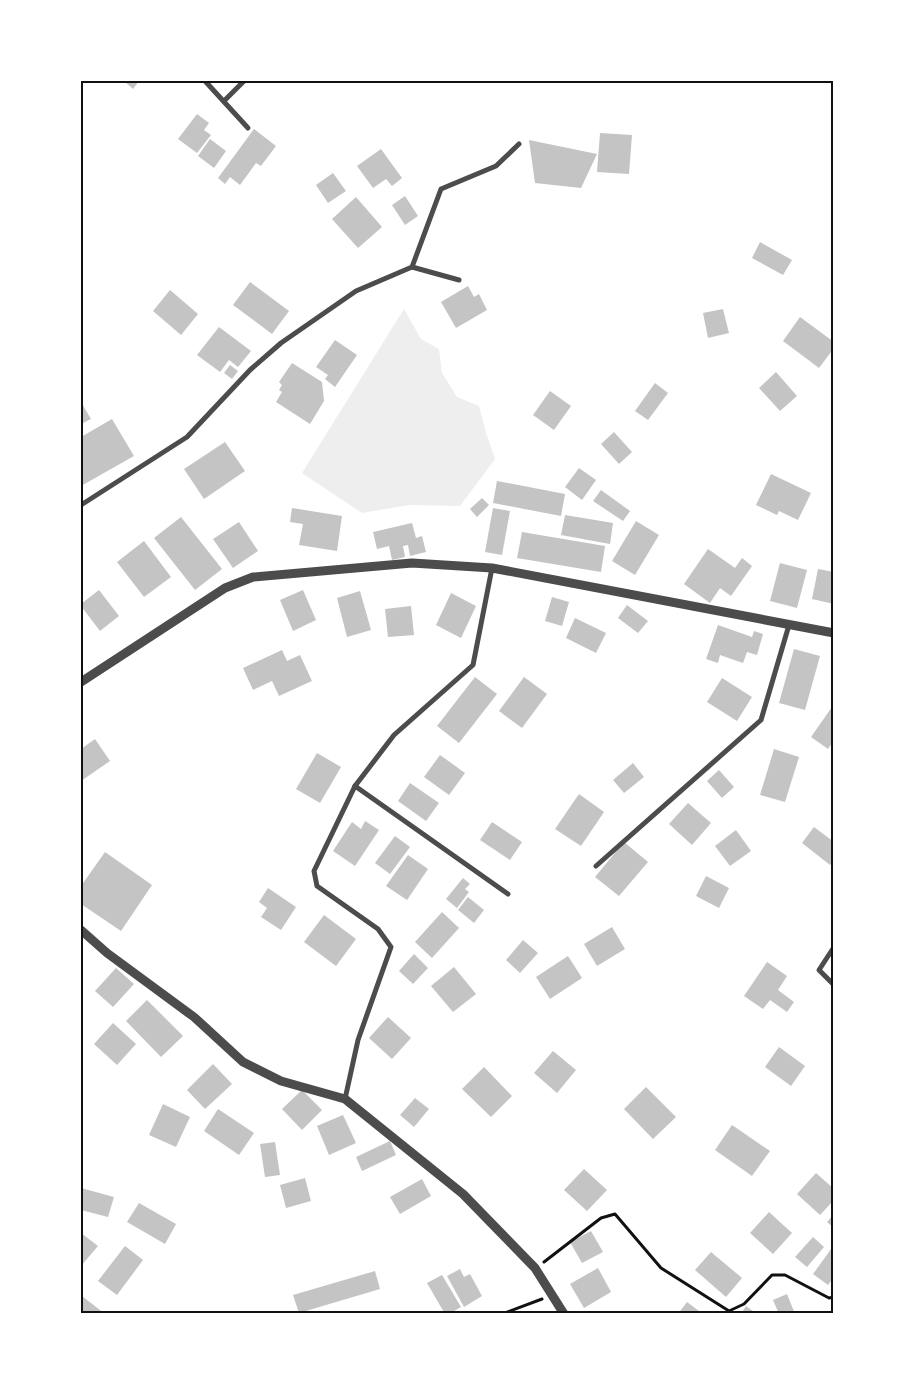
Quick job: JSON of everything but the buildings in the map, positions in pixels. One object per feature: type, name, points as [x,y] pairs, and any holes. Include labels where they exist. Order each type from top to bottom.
[{"type":"street","points":[[205,81],[248,128]]},
{"type":"street","points":[[224,101],[244,81]]},
{"type":"street","points":[[412,267],[441,189],[496,166],[519,144]]},
{"type":"street","points":[[81,505],[187,437],[250,370],[281,343],[356,291],[412,267],[459,280]]},
{"type":"street","points":[[81,682],[225,588],[253,578],[412,563],[492,568],[834,633]]},
{"type":"street","points":[[345,1099],[358,1040],[391,947],[378,929],[317,886],[314,871],[356,786],[394,735],[473,665],[492,568]]},
{"type":"street","points":[[596,866],[761,720],[789,625]]},
{"type":"street","points":[[356,786],[508,894]]},
{"type":"street","points":[[81,930],[107,953],[194,1017],[244,1062],[281,1081],[345,1099],[463,1194],[535,1268],[564,1314]]},
{"type":"street","points":[[834,947],[819,970],[834,985]]},
{"type":"path","points":[[535,1268],[601,1218],[615,1214],[661,1268],[729,1311],[744,1304],[772,1275],[785,1275],[829,1298],[834,1297]]},
{"type":"path","points":[[502,1314],[552,1295]]},
{"type":"shaded area","points":[[404,309],[421,339],[439,349],[442,373],[457,397],[479,406],[495,459],[460,506],[409,505],[362,513],[302,473]]}]
